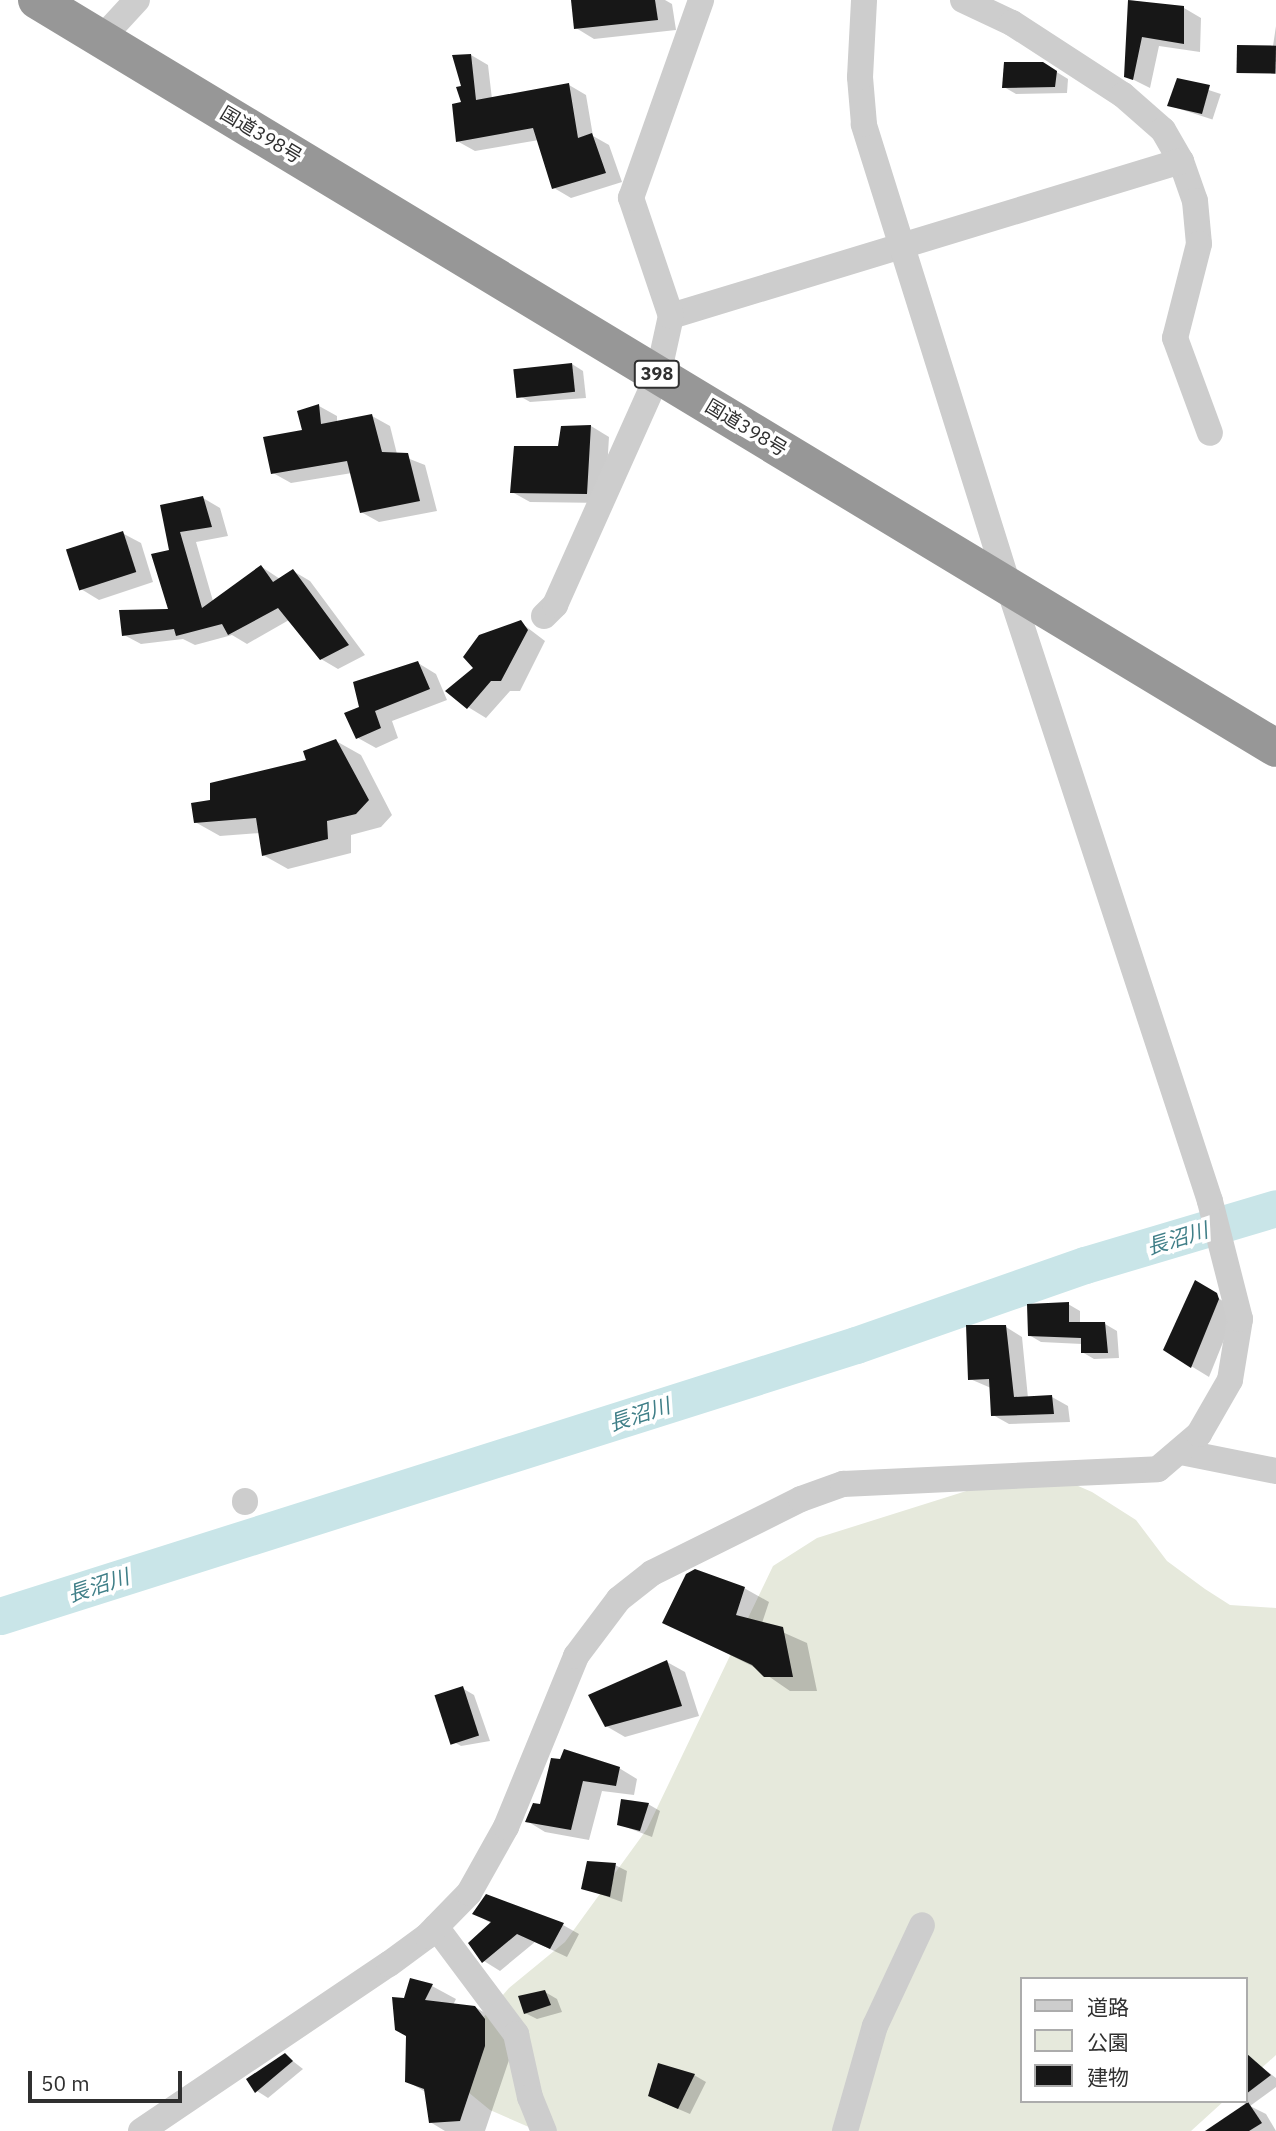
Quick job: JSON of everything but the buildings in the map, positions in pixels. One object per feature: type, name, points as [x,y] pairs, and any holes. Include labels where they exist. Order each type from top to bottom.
[{"type":"highway","name":"国道398号","points":[[37,0],[1276,748]]},
{"type":"street","points":[[101,39],[136,0]]},
{"type":"street","points":[[544,616],[555,605],[658,375],[671,316],[631,198],[701,0]]},
{"type":"street","points":[[141,2131],[389,1964],[436,1927],[469,1893],[490,1861],[576,1656],[592,1629],[619,1599],[652,1573],[801,1499],[844,1485],[892,1479],[1158,1469],[1181,1452],[1216,1409],[1238,1350],[1240,1319],[1210,1201],[1009,588],[864,124],[860,77],[864,0]]},
{"type":"street","points":[[964,0],[1012,23],[1123,95],[1163,130],[1181,161],[1195,201],[1199,244],[1175,338],[1210,433]]},
{"type":"street","points":[[671,316],[1181,161]]},
{"type":"street","points":[[1181,1452],[1276,1471]]},
{"type":"street","points":[[845,2131],[875,2026],[922,1925]]},
{"type":"street","points":[[436,1927],[516,2034],[530,2097],[544,2131]]},
{"type":"green space","points":[[1014,1476],[1055,1476],[1092,1492],[1136,1520],[1167,1561],[1230,1605],[1276,1608],[1276,2055],[1248,2080],[1248,1977],[1020,1977],[1020,2103],[1222,2103],[1191,2131],[538,2131],[490,2110],[468,2092],[481,2020],[509,1988],[565,1942],[647,1829],[773,1566],[817,1538]]},
{"type":"waterway","name":"長沼川","points":[[0,1616],[856,1345],[1085,1265],[1276,1208]]}]
